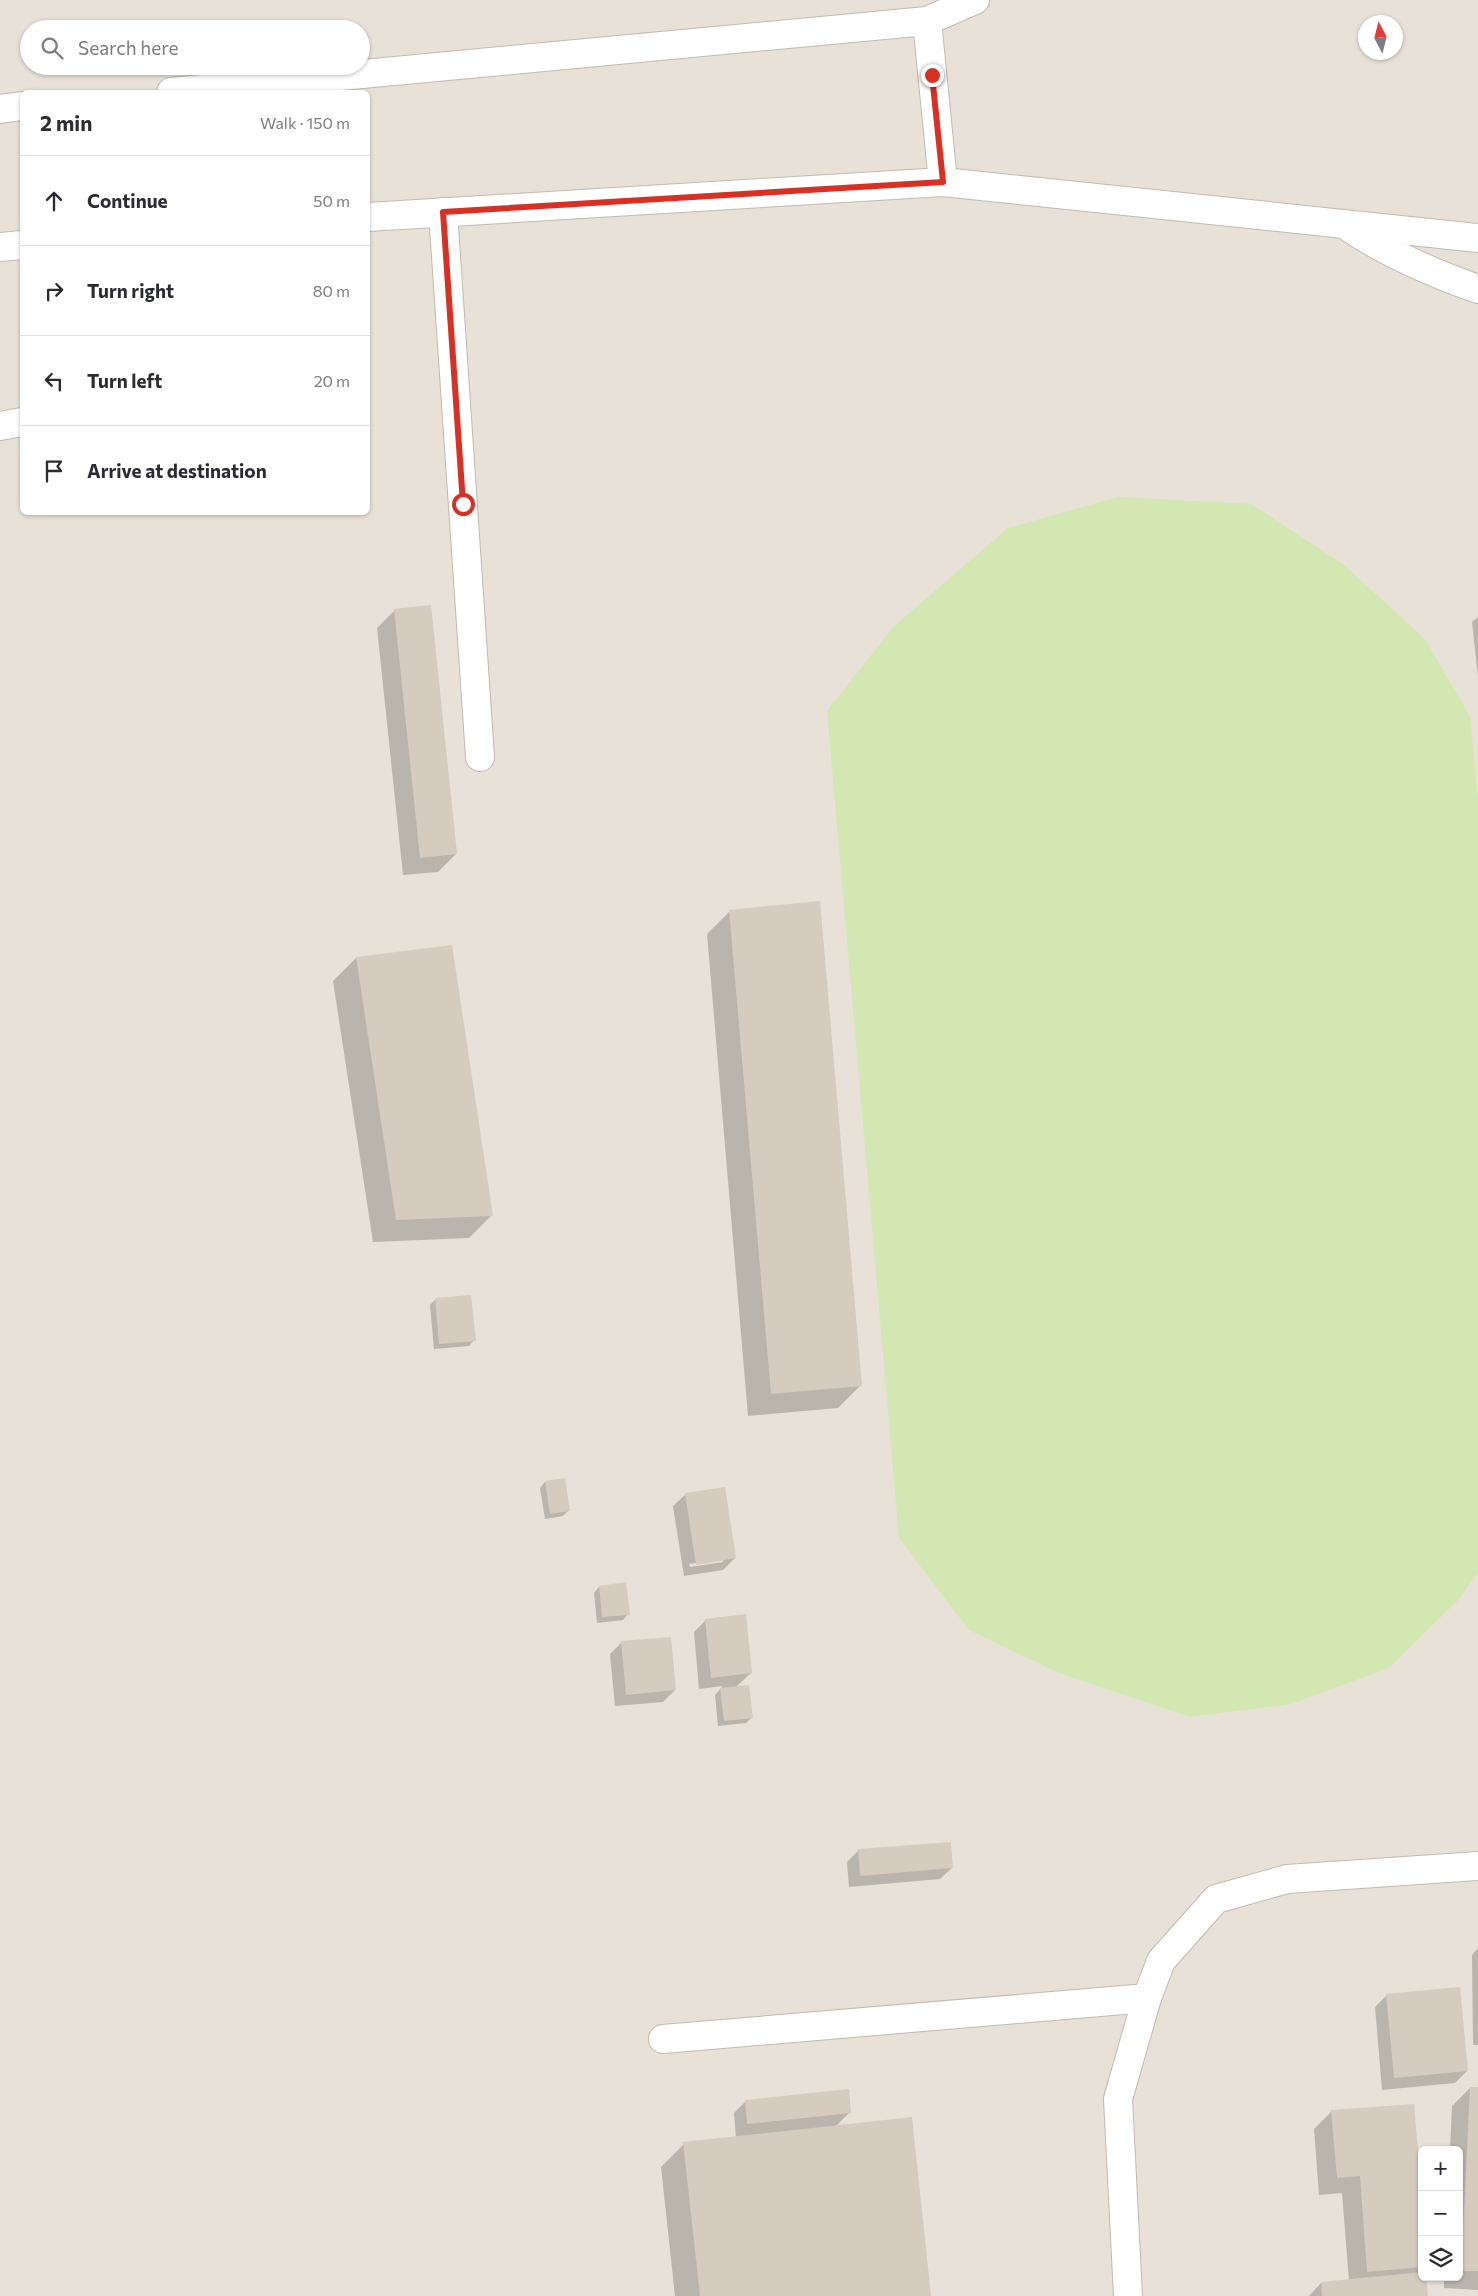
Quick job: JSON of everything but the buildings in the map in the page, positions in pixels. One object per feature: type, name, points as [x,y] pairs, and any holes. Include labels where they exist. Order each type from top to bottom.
[{"type":"street","points":[[370,73],[927,21],[975,0]]},
{"type":"street","points":[[927,21],[943,182]]},
{"type":"street","points":[[192,90],[352,75]]},
{"type":"street","points":[[0,109],[20,106]]},
{"type":"street","points":[[370,217],[943,182],[1478,238]]},
{"type":"street","points":[[443,212],[480,757]]},
{"type":"street","points":[[1345,225],[1400,258],[1437,275],[1478,289]]},
{"type":"street","points":[[0,246],[20,245]]},
{"type":"street","points":[[0,426],[20,422]]},
{"type":"street","points":[[1128,2296],[1118,2100],[1147,1998],[1161,1961],[1216,1899],[1287,1879],[1478,1866]]},
{"type":"street","points":[[663,2039],[1147,1998]]},
{"type":"shaded area","points":[[0,0],[1478,0],[1478,2296],[0,2296]]},
{"type":"green space","points":[[1118,497],[1251,504],[1343,564],[1424,638],[1470,716],[1478,800],[1478,1572],[1458,1600],[1389,1668],[1291,1704],[1190,1717],[1059,1673],[969,1630],[899,1538],[827,711],[894,626],[1008,528]]},
{"type":"route","points":[[463,504],[443,212],[943,182],[932,75]]}]
